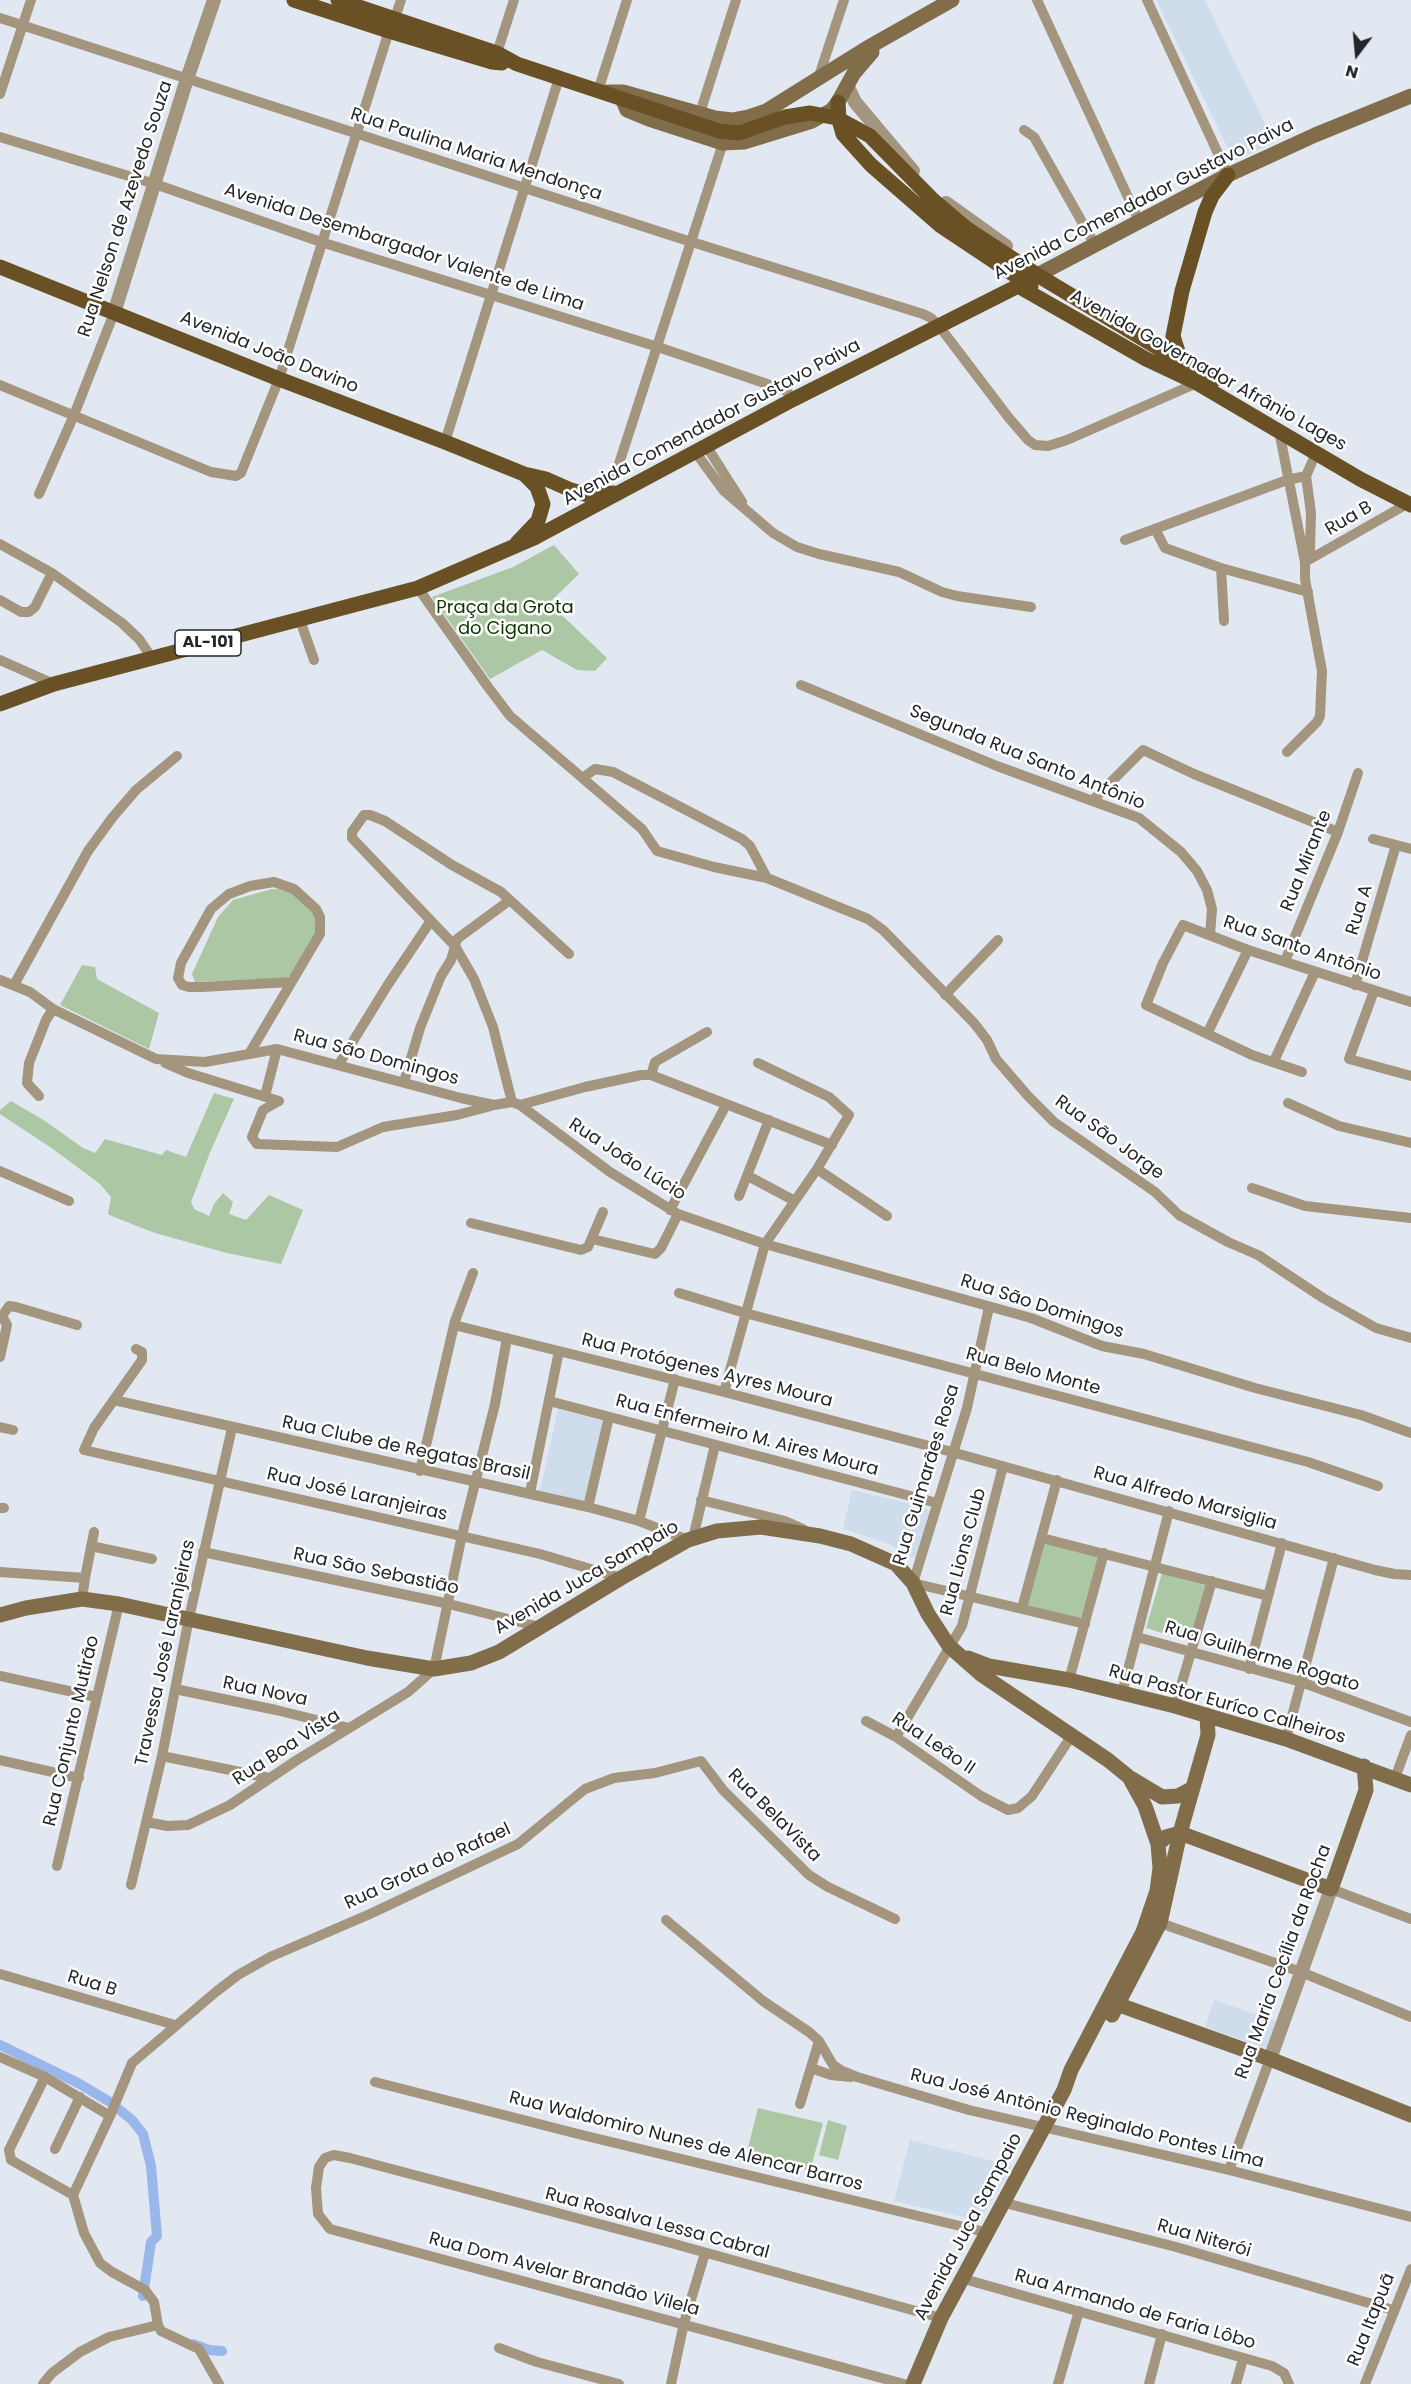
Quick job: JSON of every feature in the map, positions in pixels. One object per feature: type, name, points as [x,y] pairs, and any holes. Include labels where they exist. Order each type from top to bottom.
[{"type":"main road","points":[[294,0],[497,53],[517,64],[719,131],[739,133],[798,114],[810,113],[837,118],[870,136],[933,200],[966,228],[1152,350],[1197,383]]},
{"type":"main road","points":[[338,0],[392,25],[492,62],[517,64]]},
{"type":"main road","points":[[601,91],[623,92],[715,118],[732,120],[748,117],[766,111],[867,48],[952,0]]},
{"type":"main road","points":[[622,98],[627,110],[723,144],[756,139],[789,126],[812,121],[832,110],[861,63],[891,36]]},
{"type":"main road","name":"Avenida Comendador Gustavo Paiva","points":[[0,704],[54,684],[418,588],[536,537],[794,399],[1018,286],[1228,175],[1315,135],[1411,96]]},
{"type":"main road","points":[[838,102],[838,120],[843,134],[871,165],[959,239],[1031,286],[1152,350]]},
{"type":"main road","points":[[1180,361],[1173,336],[1182,291],[1205,212],[1212,196],[1228,175]]},
{"type":"main road","name":"Avenida João Davino","points":[[0,267],[279,380],[524,474],[546,479],[588,495],[617,493]]},
{"type":"main road","name":"Avenida Governador Afrânio Lages","points":[[1018,286],[1146,359],[1197,383],[1316,453],[1410,501]]},
{"type":"main road","name":"Avenida Governador Afrânio Lages","points":[[1152,350],[1180,361],[1410,501]]},
{"type":"main road","points":[[514,545],[538,521],[543,504],[537,487],[524,474]]},
{"type":"main road","name":"Avenida Juca Sampaio","points":[[0,1615],[26,1608],[82,1599],[119,1604],[356,1655],[434,1669],[486,1659],[691,1539],[717,1531],[761,1527],[820,1536],[851,1544],[896,1564],[913,1583],[932,1621],[955,1651],[1012,1697],[1108,1760],[1129,1778],[1145,1806],[1158,1844],[1160,1868],[1157,1891],[1150,1917],[1113,2003]]},
{"type":"main road","name":"Rua Pastor Euríco Calheiros","points":[[955,1651],[989,1666],[1069,1680],[1175,1706],[1286,1739],[1411,1785]]},
{"type":"main road","points":[[1012,1697],[1013,1683],[1023,1672]]},
{"type":"main road","name":"Avenida Juca Sampaio","points":[[913,2384],[941,2318],[1005,2203],[1064,2090],[1071,2070],[1160,1923],[1191,1789],[1214,1718]]},
{"type":"main road","name":"Rua Maria Cecília da Rocha","points":[[1331,1889],[1366,1790],[1364,1766]]},
{"type":"main road","points":[[1366,1790],[1374,1779],[1389,1776]]},
{"type":"main road","points":[[1129,1778],[1162,1797],[1178,1796],[1191,1789]]},
{"type":"main road","points":[[1158,1844],[1166,1837],[1180,1833],[1331,1889]]},
{"type":"main road","points":[[1113,2003],[1270,2059],[1411,2115]]},
{"type":"street","points":[[0,94],[31,0]]},
{"type":"street","name":"Rua Nelson de Azevedo Souza","points":[[39,495],[114,314],[214,0]]},
{"type":"street","points":[[0,385],[211,472],[236,476],[241,473],[279,380],[321,242],[401,0]]},
{"type":"street","points":[[497,53],[514,0]]},
{"type":"street","points":[[601,91],[627,0]]},
{"type":"street","points":[[700,113],[736,0]]},
{"type":"street","points":[[818,79],[844,0]]},
{"type":"street","points":[[1037,0],[1139,221]]},
{"type":"street","points":[[1147,0],[1228,175]]},
{"type":"street","name":"Rua Paulina Maria Mendonça","points":[[0,18],[691,242],[923,314],[939,326]]},
{"type":"street","points":[[445,442],[559,78]]},
{"type":"street","points":[[847,85],[855,102],[927,186],[953,208],[1042,272]]},
{"type":"street","points":[[1024,130],[1034,137],[1095,245]]},
{"type":"street","name":"Avenida Desembargador Valente de Lima","points":[[0,137],[155,184],[321,242],[658,347],[785,390],[794,399]]},
{"type":"street","points":[[615,476],[723,144]]},
{"type":"street","points":[[939,326],[1010,418],[1035,445],[1048,446],[1067,440],[1197,383]]},
{"type":"street","points":[[1279,430],[1287,480],[1305,562],[1305,579],[1322,671],[1320,716],[1317,722],[1287,752]]},
{"type":"street","points":[[701,450],[716,481],[773,533],[798,547],[819,554],[892,570],[942,592],[957,596],[1031,607]]},
{"type":"street","points":[[1305,562],[1310,549],[1311,513],[1306,476],[1316,453]]},
{"type":"street","points":[[1125,540],[1287,480],[1306,476]]},
{"type":"street","name":"Rua B","points":[[1305,562],[1410,501]]},
{"type":"street","points":[[1155,530],[1165,548],[1221,568],[1308,592]]},
{"type":"street","points":[[0,544],[52,573],[122,623],[140,639],[152,658]]},
{"type":"street","points":[[1221,568],[1224,621]]},
{"type":"street","points":[[0,600],[21,612],[29,612],[35,607],[52,573]]},
{"type":"street","name":"Rua São Jorge","points":[[418,588],[510,716],[642,828],[657,851],[714,867],[767,878],[868,919],[883,930],[974,1023],[987,1040],[996,1059],[1054,1122],[1155,1192],[1179,1215],[1228,1242],[1258,1255],[1323,1298],[1376,1328],[1411,1338]]},
{"type":"street","points":[[300,620],[314,660]]},
{"type":"street","points":[[0,660],[54,684]]},
{"type":"street","name":"Segunda Rua Santo Antônio","points":[[801,685],[998,766],[1139,818],[1181,852],[1197,871],[1207,890],[1212,909],[1210,935]]},
{"type":"street","points":[[1093,800],[1143,750],[1194,774],[1338,832]]},
{"type":"street","points":[[14,985],[88,851],[111,818],[142,785],[177,756]]},
{"type":"street","points":[[584,777],[595,769],[613,772],[742,838],[750,846],[767,878]]},
{"type":"street","name":"Rua Mirante","points":[[1285,961],[1338,832],[1358,773]]},
{"type":"street","points":[[516,1104],[493,1026],[474,980],[455,946],[352,838],[352,832],[362,816],[370,815],[385,821],[452,866],[510,900],[569,954]]},
{"type":"street","points":[[1373,839],[1411,849]]},
{"type":"street","name":"Rua A","points":[[1355,985],[1396,845]]},
{"type":"street","points":[[249,1054],[320,934],[322,924],[316,909],[301,894],[284,884],[274,882],[250,886],[229,894],[211,909],[181,963],[178,972],[180,981],[189,987],[291,982]]},
{"type":"street","points":[[404,1082],[420,1028],[441,976],[451,960],[457,939],[510,900]]},
{"type":"street","points":[[339,1064],[430,922]]},
{"type":"street","name":"Rua Santo Antônio","points":[[1207,1034],[1146,1005],[1163,963],[1183,925],[1248,950],[1411,1002]]},
{"type":"street","points":[[945,995],[998,940]]},
{"type":"street","points":[[1248,950],[1207,1034],[1252,1055],[1302,1072]]},
{"type":"street","points":[[1274,1061],[1315,972]]},
{"type":"street","name":"Rua São Domingos","points":[[0,980],[30,992],[53,1009],[156,1059],[205,1062],[277,1049],[494,1105],[516,1104],[641,1074],[651,1075]]},
{"type":"street","points":[[1374,991],[1349,1059],[1411,1077]]},
{"type":"street","points":[[39,1096],[27,1083],[29,1063],[46,1020],[53,1009]]},
{"type":"street","points":[[707,1032],[655,1062],[651,1075],[832,1145]]},
{"type":"street","points":[[265,1096],[277,1049]]},
{"type":"street","points":[[156,1059],[188,1073],[279,1101],[263,1110],[254,1129],[253,1140],[264,1146],[337,1147],[383,1127],[457,1115],[494,1105]]},
{"type":"street","points":[[724,1392],[765,1244],[818,1168],[849,1115],[829,1097],[758,1063]]},
{"type":"street","points":[[1288,1103],[1339,1126],[1411,1143]]},
{"type":"street","name":"Rua João Lúcio","points":[[516,1104],[610,1172],[674,1212],[765,1244]]},
{"type":"street","points":[[592,1239],[655,1254],[662,1248],[674,1212],[726,1105]]},
{"type":"street","points":[[739,1196],[769,1120]]},
{"type":"street","points":[[818,1168],[887,1216]]},
{"type":"street","points":[[0,1171],[69,1201]]},
{"type":"street","points":[[748,1176],[795,1201]]},
{"type":"street","points":[[1252,1188],[1305,1206],[1411,1218]]},
{"type":"street","points":[[471,1223],[578,1250],[588,1247],[603,1212]]},
{"type":"street","name":"Rua São Domingos","points":[[765,1244],[1048,1324],[1102,1346],[1144,1354],[1248,1386],[1361,1415],[1411,1433]]},
{"type":"street","points":[[420,1471],[454,1325],[473,1273]]},
{"type":"street","name":"Rua Belo Monte","points":[[679,1293],[745,1313],[1308,1461],[1378,1486]]},
{"type":"street","points":[[0,1357],[7,1325],[1,1316],[6,1308],[15,1306],[77,1325]]},
{"type":"street","name":"Rua Guimarães Rosa","points":[[913,1583],[951,1452],[967,1408],[989,1307]]},
{"type":"street","name":"Rua Protógenes Ayres Moura","points":[[454,1325],[675,1379],[951,1452]]},
{"type":"street","points":[[434,1669],[462,1535],[495,1404],[507,1338]]},
{"type":"street","points":[[530,1493],[559,1351]]},
{"type":"street","points":[[114,1400],[139,1353]]},
{"type":"street","points":[[639,1521],[675,1379]]},
{"type":"street","name":"Rua Clube de Regatas Brasil","points":[[114,1400],[420,1471],[530,1493],[639,1521],[691,1539]]},
{"type":"street","name":"Rua José Laranjeiras","points":[[114,1400],[94,1428],[84,1450],[462,1535],[540,1554],[621,1578]]},
{"type":"street","name":"Rua Enfermeiro M. Aires Moura","points":[[549,1401],[937,1503]]},
{"type":"street","points":[[588,1507],[609,1417]]},
{"type":"street","points":[[0,1427],[13,1430]]},
{"type":"street","name":"Travessa José Laranjeiras","points":[[131,1885],[162,1756],[203,1552],[232,1428]]},
{"type":"street","points":[[691,1539],[716,1444]]},
{"type":"street","name":"Rua Alfredo Marsiglia","points":[[951,1452],[1394,1574],[1411,1575]]},
{"type":"street","name":"Rua Lions Club","points":[[896,1737],[955,1651],[1003,1466]]},
{"type":"street","points":[[1022,1608],[1057,1480]]},
{"type":"street","points":[[702,1500],[785,1521],[820,1536]]},
{"type":"street","points":[[1122,1693],[1169,1511]]},
{"type":"street","points":[[82,1599],[94,1532]]},
{"type":"street","points":[[1042,1538],[1268,1596]]},
{"type":"street","points":[[1249,1669],[1282,1543]]},
{"type":"street","points":[[91,1546],[152,1559]]},
{"type":"street","name":"Rua São Sebastião","points":[[203,1552],[449,1604],[540,1627]]},
{"type":"street","points":[[1069,1680],[1104,1553]]},
{"type":"street","points":[[1286,1739],[1334,1557]]},
{"type":"street","points":[[0,1572],[85,1578]]},
{"type":"street","points":[[1175,1706],[1212,1581]]},
{"type":"street","points":[[913,1583],[1085,1624]]},
{"type":"street","name":"Rua Conjunto Mutirão","points":[[57,1866],[119,1604]]},
{"type":"street","name":"Rua Guilherme Rogato","points":[[1137,1637],[1301,1682],[1411,1722]]},
{"type":"street","name":"Rua Boa Vista","points":[[147,1822],[167,1827],[188,1825],[230,1805],[269,1778],[408,1692],[434,1669]]},
{"type":"street","points":[[0,1676],[96,1697]]},
{"type":"street","name":"Rua Nova","points":[[175,1689],[349,1728]]},
{"type":"street","name":"Rua Leão II","points":[[866,1720],[896,1737],[981,1796],[1008,1810],[1023,1805],[1032,1796],[1072,1735]]},
{"type":"street","points":[[1389,1776],[1411,1736]]},
{"type":"street","points":[[162,1756],[269,1778]]},
{"type":"street","points":[[0,1760],[79,1778]]},
{"type":"street","name":"Rua BelaVista","points":[[701,1761],[723,1790],[809,1875],[828,1887],[895,1919]]},
{"type":"street","name":"Rua Grota do Rafael","points":[[73,2195],[132,2063],[238,1975],[270,1957],[370,1914],[518,1844],[547,1823],[565,1804],[595,1784],[614,1778],[655,1773],[701,1761]]},
{"type":"street","points":[[1331,1889],[1411,1919]]},
{"type":"street","name":"Rua Maria Cecília da Rocha","points":[[1229,2170],[1331,1889]]},
{"type":"street","name":"Rua José Antônio Reginaldo Pontes Lima","points":[[666,1920],[763,2001],[809,2032],[819,2041],[833,2064],[857,2078],[969,2110],[1229,2170],[1411,2217]]},
{"type":"street","points":[[1160,1923],[1301,1972],[1411,2017]]},
{"type":"street","name":"Rua B","points":[[0,1974],[175,2025]]},
{"type":"street","points":[[800,2104],[819,2041]]},
{"type":"street","points":[[0,2056],[45,2077],[80,2097],[112,2110]]},
{"type":"street","points":[[811,2068],[831,2075],[857,2078]]},
{"type":"street","points":[[45,2077],[9,2150],[11,2160],[73,2195],[77,2214],[90,2248],[100,2263],[145,2289],[151,2295],[158,2325],[168,2335],[199,2349],[219,2384]]},
{"type":"street","name":"Rua Waldomiro Nunes de Alencar Barros","points":[[375,2082],[582,2135],[989,2233]]},
{"type":"street","points":[[55,2149],[80,2097]]},
{"type":"street","name":"Rua Dom Avelar Brandão Vilela","points":[[364,2162],[334,2156],[325,2157],[321,2162],[316,2188],[316,2207],[318,2214],[330,2229],[903,2384]]},
{"type":"street","name":"Rua Rosalva Lessa Cabral","points":[[364,2162],[941,2318]]},
{"type":"street","name":"Rua Niterói","points":[[1005,2203],[1176,2247],[1393,2310]]},
{"type":"street","points":[[671,2384],[684,2323],[705,2253]]},
{"type":"street","name":"Rua Itapuã","points":[[1365,2384],[1411,2269]]},
{"type":"street","name":"Rua Armando de Faria Lôbo","points":[[964,2279],[1162,2334],[1280,2370],[1290,2384]]},
{"type":"street","points":[[1058,2384],[1079,2311]]},
{"type":"street","points":[[43,2384],[52,2373],[80,2352],[109,2337],[158,2325]]},
{"type":"street","points":[[1149,2384],[1162,2334]]},
{"type":"street","points":[[499,2348],[537,2362],[619,2384]]},
{"type":"street","points":[[1236,2384],[1243,2359]]},
{"type":"shaded area","points":[[1156,0],[1205,0],[1274,143],[1234,161]]},
{"type":"shaded area","points":[[558,1409],[607,1422],[587,1502],[540,1491]]},
{"type":"shaded area","points":[[852,1490],[927,1508],[930,1513],[918,1556],[913,1558],[887,1543],[843,1529]]},
{"type":"shaded area","points":[[1214,2000],[1278,2022],[1269,2049],[1205,2027]]},
{"type":"shaded area","points":[[910,2140],[1012,2166],[980,2221],[894,2201]]},
{"type":"green space","name":"Praça da Grota do Cigano","points":[[554,545],[579,574],[549,603],[607,658],[595,671],[577,670],[542,650],[490,679],[432,597],[513,567]]},
{"type":"green space","points":[[272,889],[285,889],[307,902],[321,925],[294,973],[286,978],[195,982],[192,974],[218,917],[233,900]]},
{"type":"green space","points":[[82,965],[95,967],[97,979],[159,1013],[149,1049],[60,1005]]},
{"type":"green space","points":[[214,1093],[234,1099],[191,1202],[194,1209],[209,1216],[214,1204],[223,1193],[233,1202],[229,1214],[246,1220],[269,1195],[303,1210],[281,1264],[227,1253],[155,1233],[108,1214],[111,1197],[100,1184],[0,1114],[0,1110],[11,1101],[45,1121],[83,1148],[95,1153],[105,1139],[162,1155],[166,1150],[186,1157]]},
{"type":"green space","points":[[1045,1540],[1099,1555],[1080,1620],[1027,1605]]},
{"type":"green space","points":[[1162,1573],[1208,1586],[1192,1642],[1146,1628]]},
{"type":"green space","points":[[758,2108],[823,2123],[810,2171],[746,2156]]},
{"type":"green space","points":[[828,2120],[847,2126],[838,2160],[819,2155]]},
{"type":"waterway","points":[[0,2045],[78,2083],[110,2102],[132,2120],[143,2134],[151,2166],[157,2236],[151,2242],[143,2296]]},
{"type":"waterway","points":[[193,2344],[209,2350],[222,2351]]}]
